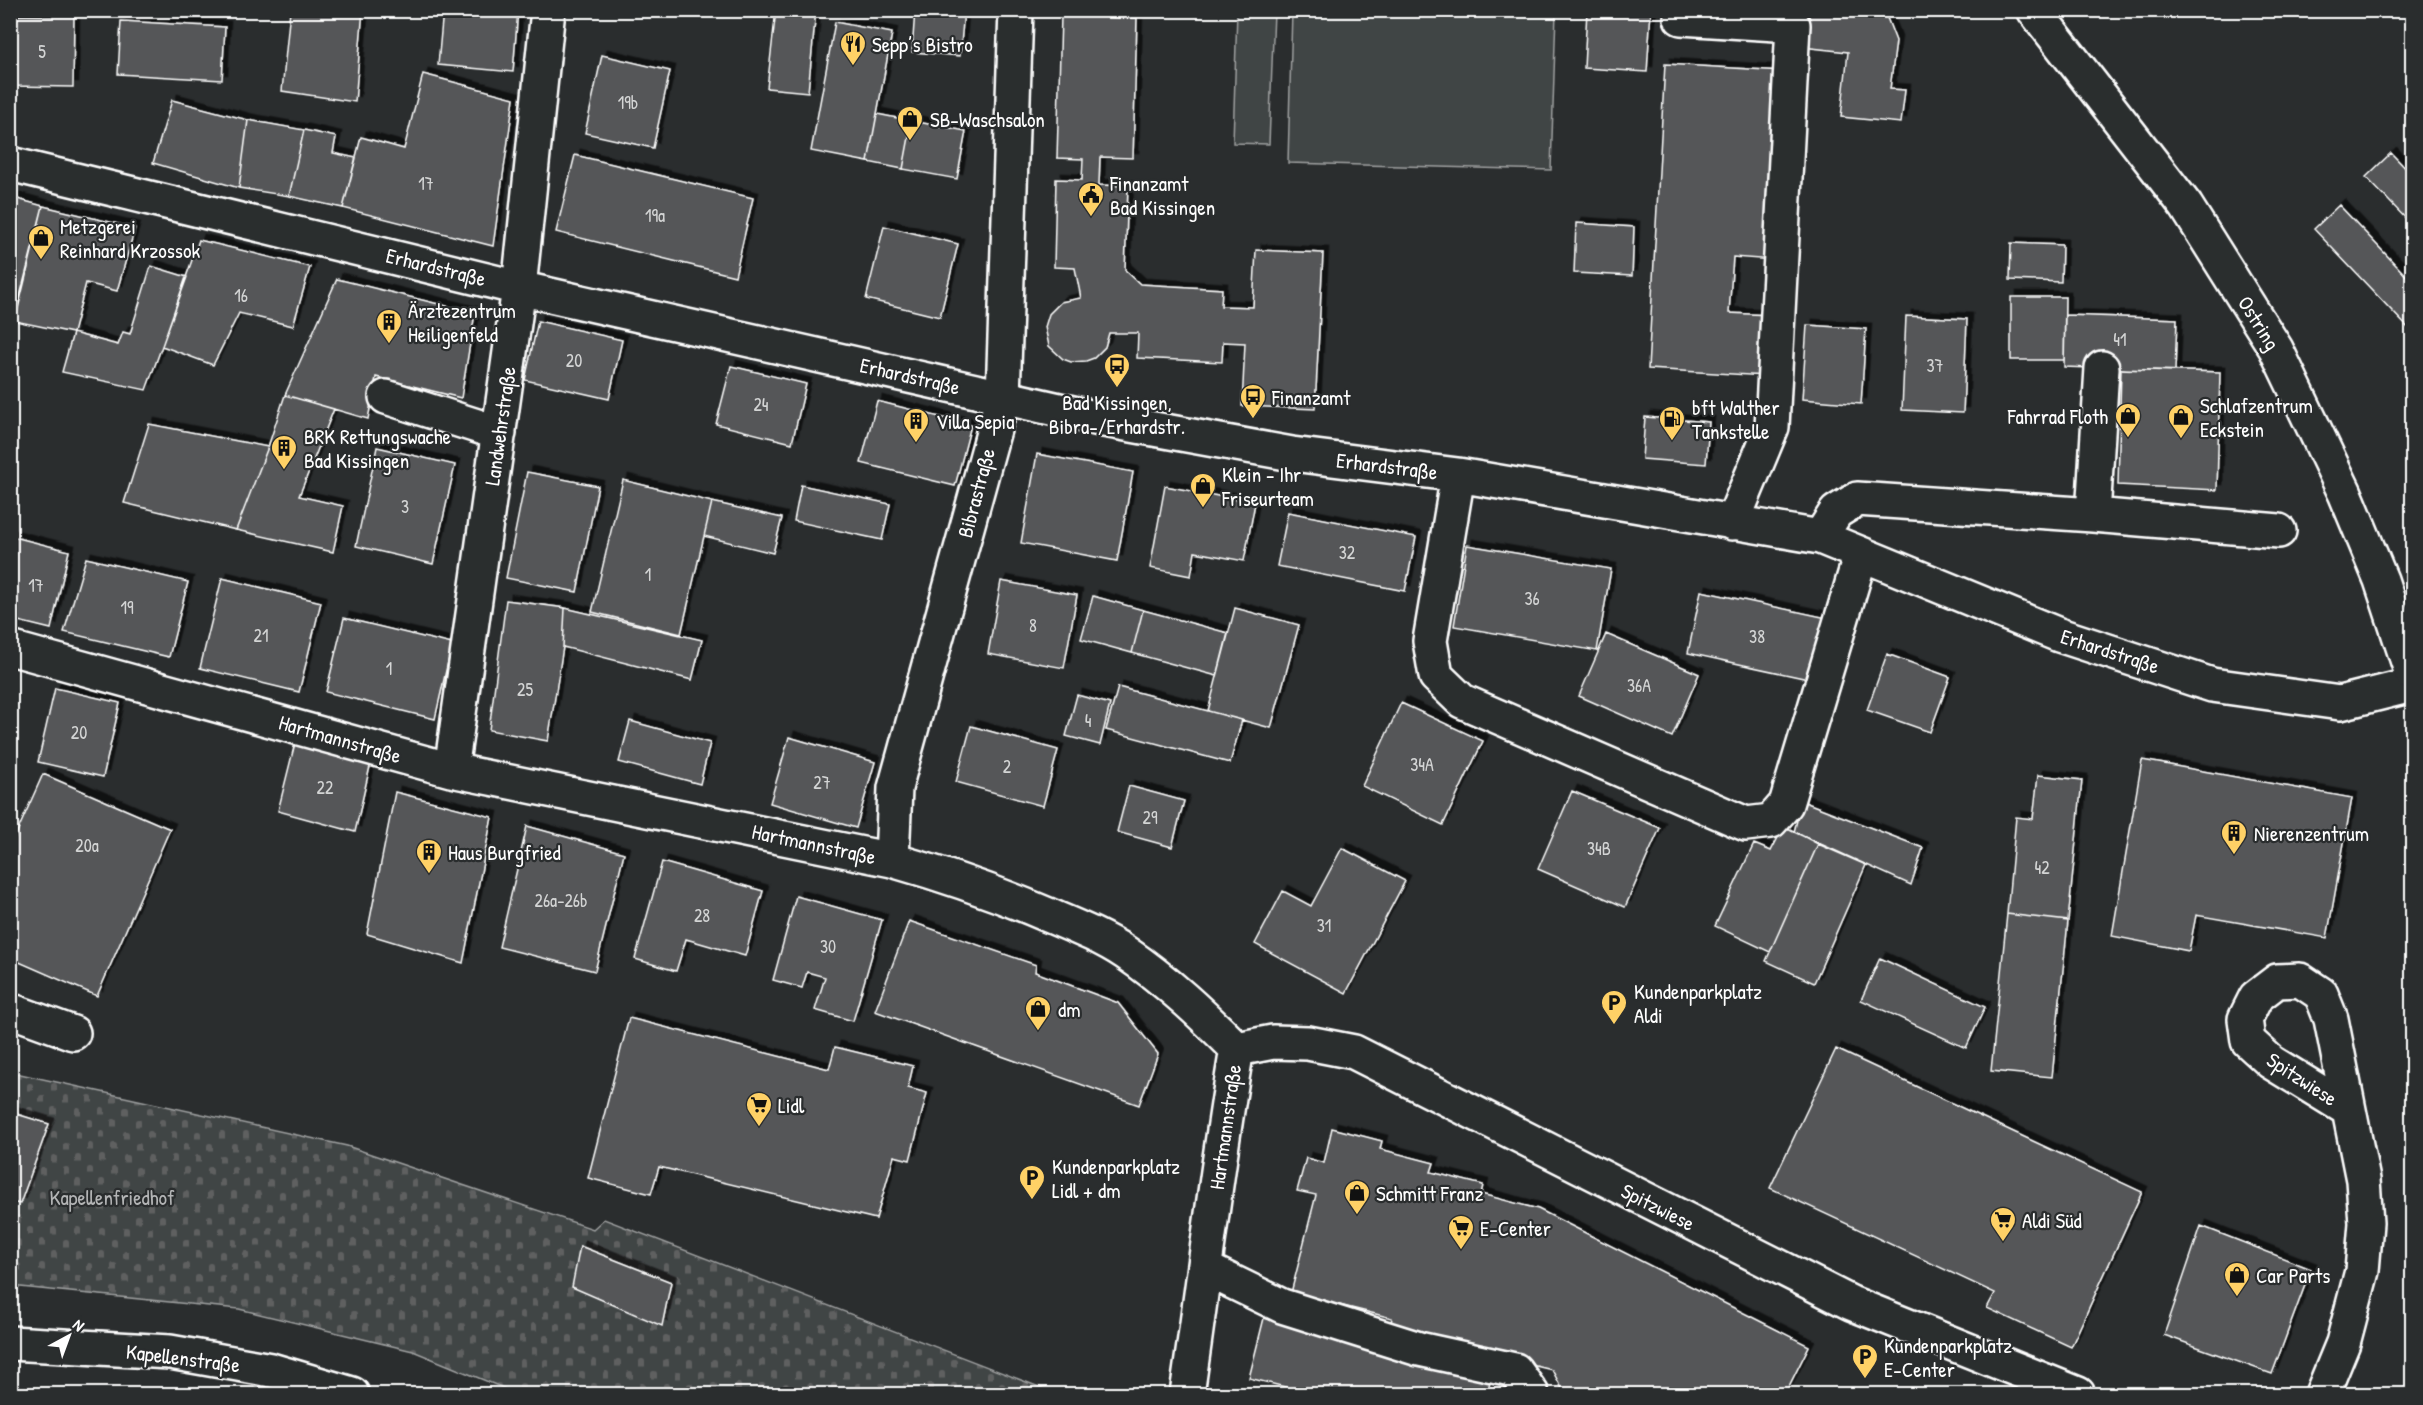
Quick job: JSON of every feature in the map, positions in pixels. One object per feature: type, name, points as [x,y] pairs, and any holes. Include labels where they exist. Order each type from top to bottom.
[{"type":"street","name":"Landwehrstraße","points":[[451,770],[519,288],[548,10]]},
{"type":"street","name":"Bibrastraße","points":[[892,860],[895,788],[1003,397],[1016,10]]},
{"type":"street","name":"Ostring","points":[[2034,10],[2186,206],[2276,350],[2345,494],[2381,580],[2412,674]]},
{"type":"street","points":[[1681,18],[1793,25],[1772,427],[1732,523]]},
{"type":"street","name":"Erhardstraße","points":[[10,164],[519,288],[1104,420],[1292,454],[1458,475],[1820,537],[2059,635],[2212,685],[2340,703],[2412,685]]},
{"type":"street","points":[[2093,515],[2091,427],[2102,368]]},
{"type":"street","points":[[386,397],[499,433]]},
{"type":"street","points":[[1458,475],[1430,641],[1436,676],[1462,701],[1746,824],[1771,821],[1786,804],[1861,554]]},
{"type":"street","points":[[1820,537],[1836,512],[1857,499],[2093,515],[2279,531]]},
{"type":"street","name":"Hartmannstraße","points":[[10,648],[451,770],[892,860],[960,880],[1024,904],[1077,927],[1124,952],[1182,996],[1237,1049],[1224,1126],[1187,1395]]},
{"type":"street","points":[[10,1010],[73,1033]]},
{"type":"street","name":"Spitzwiese","points":[[1237,1049],[1273,1042],[1308,1043],[1354,1052],[1851,1303],[2078,1395]]},
{"type":"street","name":"Spitzwiese","points":[[2322,1395],[2343,1342],[2362,1271],[2366,1223],[2362,1180],[2349,1110]]},
{"type":"street","points":[[1206,1269],[1282,1306],[1419,1349],[1515,1370],[1532,1395]]},
{"type":"street","name":"Kapellenstraße","points":[[10,1344],[170,1352],[271,1370],[352,1395]]},
{"type":"green space","points":[[1237,11],[1274,11],[1269,144],[1233,143]]},
{"type":"green space","points":[[1292,11],[1556,11],[1551,170],[1288,163]]},
{"type":"green space","name":"Kapellenfriedhof","points":[[11,1072],[347,1146],[593,1229],[604,1219],[1047,1390],[1046,1394],[518,1394],[413,1351],[239,1309],[11,1286]]},
{"type":"building","points":[[290,10],[363,10],[355,102],[282,91]]},
{"type":"building","points":[[443,10],[518,10],[513,72],[438,65]]},
{"type":"building","points":[[776,10],[816,10],[808,92],[767,88]]},
{"type":"building","points":[[915,10],[964,10],[960,56],[912,52]]},
{"type":"building","points":[[1587,10],[1651,10],[1647,72],[1584,68]]},
{"type":"building","points":[[1805,10],[1884,10],[1896,41],[1890,89],[1905,90],[1901,123],[1841,117],[1848,52],[1802,47]]},
{"type":"building","points":[[10,15],[74,16],[73,87],[10,86]]},
{"type":"building","name":"Finanzamt Bad Kissingen","points":[[1061,16],[1137,18],[1133,158],[1100,157],[1099,185],[1128,186],[1125,270],[1140,284],[1222,289],[1221,306],[1253,307],[1256,250],[1323,253],[1315,409],[1242,406],[1245,343],[1223,342],[1222,362],[1137,358],[1138,333],[1109,333],[1105,347],[1094,358],[1086,361],[1071,362],[1063,359],[1049,346],[1045,327],[1049,314],[1061,302],[1081,298],[1075,268],[1054,267],[1056,179],[1082,180],[1083,159],[1057,158]]},
{"type":"building","points":[[121,21],[225,27],[222,80],[118,74]]},
{"type":"building","points":[[835,22],[892,33],[868,162],[811,151]]},
{"type":"building","points":[[602,55],[670,71],[653,148],[585,133]]},
{"type":"building","points":[[1665,64],[1783,71],[1773,260],[1733,257],[1729,313],[1770,315],[1766,376],[1648,369]]},
{"type":"building","points":[[423,74],[514,98],[493,246],[343,208],[361,137],[404,149]]},
{"type":"building","points":[[172,100],[248,120],[239,188],[153,163]]},
{"type":"building","points":[[877,114],[912,121],[903,169],[868,162]]},
{"type":"building","points":[[248,120],[304,130],[289,196],[239,188]]},
{"type":"building","points":[[912,121],[966,131],[957,179],[903,169]]},
{"type":"building","points":[[304,130],[336,137],[333,153],[356,158],[343,208],[289,196]]},
{"type":"building","points":[[2391,153],[2412,175],[2412,225],[2366,177]]},
{"type":"building","points":[[575,155],[753,198],[735,276],[556,232]]},
{"type":"building","points":[[10,197],[43,206],[18,304],[10,301]]},
{"type":"building","points":[[2339,205],[2412,282],[2412,332],[2314,229]]},
{"type":"building","points":[[43,206],[135,228],[117,291],[86,283],[73,333],[15,321]]},
{"type":"building","points":[[1576,223],[1634,227],[1632,276],[1574,273]]},
{"type":"building","points":[[884,226],[958,244],[940,317],[866,299]]},
{"type":"building","points":[[199,240],[310,267],[293,326],[239,313],[213,365],[162,346]]},
{"type":"building","points":[[2011,243],[2062,245],[2061,282],[2010,280]]},
{"type":"building","points":[[151,266],[187,277],[146,390],[62,372],[73,333],[118,345],[123,332],[130,334]]},
{"type":"building","name":"Ärztezentrum Heiligenfeld","points":[[337,279],[475,313],[461,398],[376,377],[368,419],[285,395]]},
{"type":"building","points":[[2011,297],[2065,297],[2064,360],[2011,360]]},
{"type":"building","points":[[2065,315],[2177,319],[2175,371],[2064,367]]},
{"type":"building","points":[[1906,316],[1967,319],[1963,413],[1902,410]]},
{"type":"building","points":[[538,321],[622,340],[609,399],[525,380]]},
{"type":"building","points":[[1807,325],[1866,329],[1861,404],[1802,399]]},
{"type":"building","points":[[731,366],[806,384],[792,443],[716,424]]},
{"type":"building","points":[[2121,369],[2220,372],[2217,490],[2118,485]]},
{"type":"building","name":"BRK Rettungswache Bad Kissingen","points":[[285,395],[334,409],[299,496],[343,506],[333,552],[236,530]]},
{"type":"building","name":"Villa Sepia","points":[[877,401],[971,425],[955,486],[861,463]]},
{"type":"building","points":[[1645,417],[1709,422],[1706,464],[1642,459]]},
{"type":"building","points":[[149,424],[268,447],[236,530],[124,503]]},
{"type":"building","points":[[377,447],[455,465],[433,564],[356,546]]},
{"type":"building","points":[[1037,454],[1133,472],[1117,561],[1021,543]]},
{"type":"building","points":[[527,472],[598,486],[577,592],[506,578]]},
{"type":"building","points":[[623,480],[712,502],[681,634],[592,612]]},
{"type":"building","points":[[801,485],[890,504],[882,540],[794,521]]},
{"type":"building","points":[[1165,486],[1255,503],[1244,561],[1195,552],[1191,576],[1150,568]]},
{"type":"building","points":[[712,502],[782,518],[773,553],[704,536]]},
{"type":"building","points":[[1288,512],[1416,537],[1405,591],[1277,566]]},
{"type":"building","points":[[10,536],[69,551],[51,629],[10,619]]},
{"type":"building","points":[[1467,545],[1611,569],[1597,651],[1454,626]]},
{"type":"building","points":[[86,558],[188,582],[169,657],[64,632]]},
{"type":"building","points":[[222,578],[321,602],[299,692],[200,668]]},
{"type":"building","points":[[1001,581],[1077,595],[1064,668],[988,654]]},
{"type":"building","points":[[1701,591],[1827,618],[1813,680],[1688,653]]},
{"type":"building","points":[[1093,596],[1143,610],[1132,653],[1081,639]]},
{"type":"building","points":[[506,600],[565,608],[563,647],[548,741],[489,730]]},
{"type":"building","points":[[565,608],[702,640],[692,680],[563,647]]},
{"type":"building","points":[[1235,608],[1299,625],[1271,728],[1208,711]]},
{"type":"building","points":[[1143,610],[1228,633],[1217,676],[1132,653]]},
{"type":"building","points":[[344,618],[452,644],[435,719],[326,692]]},
{"type":"building","points":[[1606,634],[1699,674],[1672,737],[1579,696]]},
{"type":"building","points":[[1887,654],[1950,677],[1930,732],[1867,710]]},
{"type":"building","points":[[1118,687],[1242,720],[1230,763],[1106,730]]},
{"type":"building","points":[[55,688],[120,703],[103,777],[38,762]]},
{"type":"building","points":[[1077,695],[1110,704],[1100,745],[1066,736]]},
{"type":"building","points":[[1401,703],[1483,741],[1443,825],[1362,786]]},
{"type":"building","points":[[630,721],[710,743],[700,784],[619,762]]},
{"type":"building","points":[[971,726],[1058,750],[1043,806],[956,782]]},
{"type":"building","points":[[789,737],[875,762],[856,828],[770,803]]},
{"type":"building","points":[[295,743],[371,762],[355,832],[278,811]]},
{"type":"building","name":"Nierenzentrum","points":[[2142,760],[2352,798],[2327,938],[2196,915],[2189,951],[2112,936]]},
{"type":"building","points":[[43,774],[170,829],[97,996],[10,958],[10,848]]},
{"type":"building","points":[[2038,775],[2082,780],[2068,921],[2007,914],[2016,817],[2033,819]]},
{"type":"building","points":[[1129,786],[1184,801],[1172,847],[1117,832]]},
{"type":"building","points":[[1572,791],[1660,828],[1625,907],[1538,869]]},
{"type":"building","name":"Haus Burgfried","points":[[395,792],[492,817],[463,963],[367,934]]},
{"type":"building","points":[[1802,801],[1923,848],[1911,885],[1794,832]]},
{"type":"building","points":[[527,826],[624,853],[595,971],[499,947]]},
{"type":"building","points":[[1784,826],[1818,844],[1770,952],[1715,926],[1754,844],[1771,851]]},
{"type":"building","points":[[1818,844],[1866,865],[1814,983],[1766,961]]},
{"type":"building","points":[[1342,848],[1405,881],[1346,993],[1255,944],[1283,891],[1311,906]]},
{"type":"building","points":[[662,862],[763,891],[745,956],[686,939],[676,971],[635,959]]},
{"type":"building","points":[[796,896],[882,920],[853,1021],[815,1010],[825,977],[807,972],[802,988],[773,980]]},
{"type":"building","points":[[2007,914],[2068,921],[2052,1077],[1991,1071]]},
{"type":"building","name":"dm","points":[[909,921],[1036,965],[1035,972],[1118,1003],[1158,1054],[1139,1105],[875,1011]]},
{"type":"building","points":[[1880,958],[1985,1007],[1966,1048],[1861,1000]]},
{"type":"building","name":"Lidl","points":[[629,1018],[829,1069],[835,1047],[913,1066],[908,1088],[927,1093],[910,1160],[894,1156],[876,1219],[659,1167],[651,1194],[588,1178]]},
{"type":"building","name":"Aldi Süd","points":[[1836,1049],[2142,1192],[2071,1347],[1987,1308],[1995,1293],[1770,1188]]},
{"type":"building","points":[[10,1112],[49,1124],[20,1204],[10,1202]]},
{"type":"building","name":"E-Center","points":[[1332,1128],[1382,1141],[1380,1149],[1434,1163],[1431,1172],[1483,1185],[1481,1194],[1538,1209],[1809,1346],[1785,1394],[1565,1394],[1552,1370],[1389,1330],[1392,1318],[1291,1293],[1316,1195],[1297,1191],[1306,1158],[1324,1163]]},
{"type":"building","points":[[2201,1226],[2311,1269],[2272,1374],[2164,1335]]},
{"type":"building","points":[[580,1246],[671,1282],[662,1326],[572,1287]]},
{"type":"building","points":[[1264,1318],[1492,1375],[1487,1394],[1313,1394],[1249,1378]]},
{"type":"place","name":"Sepp’s Bistro","points":[[853,67]]},
{"type":"place","name":"SB-Waschsalon","points":[[910,142]]},
{"type":"place","name":"Finanzamt Bad Kissingen","points":[[1091,218]]},
{"type":"place","name":"Metzgerei Reinhard Krzossok","points":[[41,261]]},
{"type":"place","name":"Ärztezentrum Heiligenfeld","points":[[389,345]]},
{"type":"place","name":"Bad Kissingen, Bibra-/Erhardstr.","points":[[1117,389]]},
{"type":"place","name":"Finanzamt","points":[[1253,420]]},
{"type":"place","name":"Fahrrad Floth","points":[[2128,439]]},
{"type":"place","name":"Schlafzentrum Eckstein","points":[[2181,440]]},
{"type":"place","name":"bft Walther Tankstelle","points":[[1672,442]]},
{"type":"place","name":"Villa Sepia","points":[[916,444]]},
{"type":"place","name":"BRK Rettungswache Bad Kissingen","points":[[284,471]]},
{"type":"place","name":"Klein - Ihr Friseurteam","points":[[1203,509]]},
{"type":"place","name":"Nierenzentrum","points":[[2234,856]]},
{"type":"place","name":"Haus Burgfried","points":[[429,875]]},
{"type":"place","name":"Kundenparkplatz Aldi","points":[[1614,1026]]},
{"type":"place","name":"dm","points":[[1038,1032]]},
{"type":"place","name":"Lidl","points":[[759,1128]]},
{"type":"place","name":"Kundenparkplatz Lidl + dm","points":[[1032,1201]]},
{"type":"place","name":"Schmitt Franz","points":[[1357,1216]]},
{"type":"place","name":"Aldi Süd","points":[[2003,1243]]},
{"type":"place","name":"E-Center","points":[[1461,1251]]},
{"type":"place","name":"Car Parts","points":[[2237,1298]]},
{"type":"place","name":"Kundenparkplatz E-Center","points":[[1865,1380]]}]
